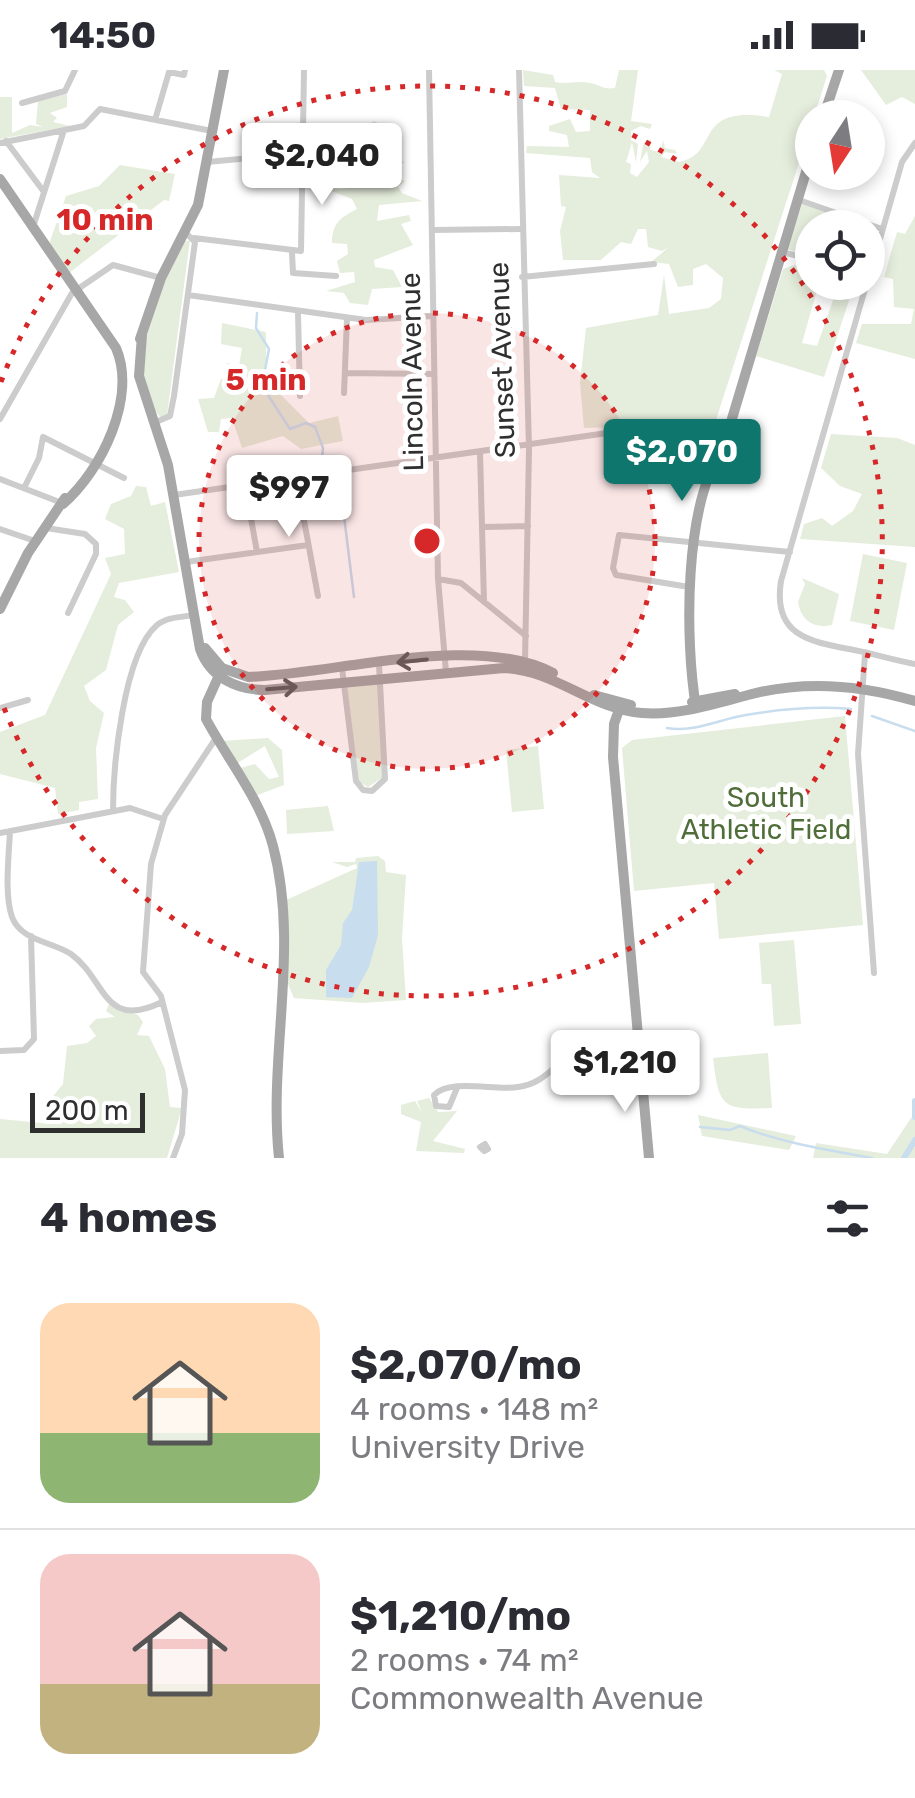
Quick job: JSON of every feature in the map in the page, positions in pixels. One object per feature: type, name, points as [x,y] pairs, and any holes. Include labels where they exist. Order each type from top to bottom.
[{"type":"main road","points":[[0,609],[35,541],[96,462],[119,406],[161,278],[190,235],[224,70]]},
{"type":"main road","points":[[830,100],[839,70]]},
{"type":"main road","points":[[0,179],[130,367],[149,402],[174,495],[204,658],[222,673],[260,690],[449,672],[528,670],[620,708],[698,704],[804,686],[862,688],[915,701]]},
{"type":"main road","points":[[698,704],[690,587],[694,546],[718,445],[801,190]]},
{"type":"main road","points":[[130,367],[142,335]]},
{"type":"main road","points":[[222,673],[252,677],[448,658],[522,656],[620,708]]},
{"type":"main road","points":[[222,673],[206,708],[214,733],[259,808],[276,860],[284,921],[276,1069],[279,1158]]},
{"type":"main road","points":[[620,708],[614,736],[649,1158]]},
{"type":"street","points":[[22,103],[64,91],[75,70]]},
{"type":"street","points":[[155,120],[169,72],[184,75],[185,70]]},
{"type":"street","points":[[304,70],[305,153],[293,273],[336,276]]},
{"type":"street","name":"Lincoln Avenue","points":[[429,70],[438,579],[449,672]]},
{"type":"street","name":"Sunset Avenue","points":[[519,70],[520,229],[529,444],[527,637],[522,656]]},
{"type":"street","points":[[45,193],[3,142],[84,126],[97,110],[213,131]]},
{"type":"street","points":[[34,227],[64,130]]},
{"type":"street","points":[[885,219],[902,162],[915,143]]},
{"type":"street","points":[[207,162],[305,153]]},
{"type":"street","points":[[798,200],[827,210]]},
{"type":"street","points":[[432,230],[520,229]]},
{"type":"street","points":[[156,422],[170,414],[188,295],[190,235],[297,252]]},
{"type":"street","points":[[781,252],[795,255]]},
{"type":"street","points":[[522,276],[654,264]]},
{"type":"street","points":[[0,419],[76,289],[113,265],[161,278]]},
{"type":"street","points":[[188,295],[348,318],[433,316]]},
{"type":"street","points":[[862,300],[780,593],[790,626],[810,643],[915,664]]},
{"type":"street","points":[[298,313],[300,396]]},
{"type":"street","points":[[344,393],[348,318]]},
{"type":"street","points":[[345,373],[434,374]]},
{"type":"street","points":[[174,495],[642,430],[718,445]]},
{"type":"street","points":[[24,488],[39,458],[43,436],[124,478]]},
{"type":"street","points":[[480,452],[484,602]]},
{"type":"street","points":[[296,478],[318,596]]},
{"type":"street","points":[[0,479],[63,504]]},
{"type":"street","points":[[244,485],[257,552]]},
{"type":"street","points":[[482,527],[528,526]]},
{"type":"street","points":[[44,528],[85,534],[96,544],[68,613]]},
{"type":"street","points":[[0,529],[35,541]]},
{"type":"street","points":[[690,587],[622,577],[613,568],[620,534],[694,546],[754,545],[790,552]]},
{"type":"street","points":[[186,562],[308,545]]},
{"type":"street","points":[[438,579],[458,582],[527,637]]},
{"type":"street","points":[[112,811],[121,725],[145,644],[158,624],[196,614]]},
{"type":"street","points":[[865,654],[858,754],[874,973]]},
{"type":"street","points":[[342,668],[356,781],[363,790],[372,791],[380,788],[385,776],[379,664]]},
{"type":"street","points":[[0,708],[28,700]]},
{"type":"street","points":[[173,1158],[181,1139],[185,1090],[162,1002],[143,966],[152,856],[163,819],[214,733]]},
{"type":"street","points":[[0,833],[133,808],[163,819]]},
{"type":"street","points":[[10,830],[11,913],[31,936],[74,957],[104,996],[118,1007],[137,1012],[162,1002]]},
{"type":"street","points":[[0,1051],[24,1050],[34,1039],[31,936]]},
{"type":"street","points":[[456,1088],[525,1086],[545,1078],[577,1052],[639,1041]]},
{"type":"green space","points":[[523,70],[553,75],[555,82],[615,88],[619,70],[638,70],[631,121],[652,124],[650,129],[641,126],[631,131],[631,140],[638,144],[636,162],[632,142],[626,162],[631,164],[630,173],[637,177],[649,162],[647,151],[640,162],[643,145],[651,139],[650,150],[661,152],[663,140],[665,148],[677,154],[665,152],[661,157],[680,162],[692,157],[718,124],[728,118],[769,117],[782,74],[774,70],[824,70],[827,76],[819,100],[795,100],[795,175],[714,426],[704,432],[667,426],[584,428],[580,383],[586,328],[658,315],[664,275],[669,314],[709,308],[721,299],[723,278],[706,264],[693,269],[693,285],[678,287],[669,264],[651,262],[669,247],[662,251],[648,247],[646,229],[638,229],[631,244],[621,242],[601,260],[563,260],[560,231],[566,207],[561,206],[559,175],[600,178],[592,172],[590,158],[526,153],[527,146],[569,147],[567,135],[549,131],[549,126],[570,119],[576,132],[590,131],[590,110],[561,109],[555,88],[524,86]]},
{"type":"green space","points":[[861,70],[915,70],[915,104],[902,97],[886,105]]},
{"type":"green space","points":[[67,94],[67,107],[50,113],[57,118],[53,122],[70,126],[0,139],[0,97],[12,97],[12,133],[30,125],[43,127],[36,124],[38,101]]},
{"type":"green space","points":[[374,121],[392,131],[392,145],[380,145],[379,155],[405,162],[393,168],[391,175],[405,181],[398,187],[402,193],[422,201],[379,205],[377,221],[409,215],[411,221],[401,224],[413,245],[374,260],[375,267],[393,270],[402,287],[372,289],[368,305],[350,303],[344,293],[326,291],[355,282],[354,272],[340,273],[337,261],[348,254],[347,244],[332,243],[338,222],[357,209],[352,199],[329,190],[368,186],[372,175],[367,159],[345,144],[349,132],[366,141],[369,136],[364,127]]},
{"type":"green space","points":[[120,165],[175,174],[169,201],[164,200],[69,273],[49,244],[66,196],[99,186]]},
{"type":"green space","points":[[915,216],[915,359],[856,343],[862,324],[911,324],[914,309],[894,307],[893,279],[885,277],[897,232],[905,234]]},
{"type":"green space","points":[[795,225],[795,252],[787,249]]},
{"type":"green space","points":[[190,240],[167,415],[161,418],[148,399],[142,377],[142,353],[163,282],[184,242]]},
{"type":"green space","points":[[795,265],[795,300],[814,300],[802,343],[817,346],[833,300],[849,300],[824,377],[756,356],[783,269]]},
{"type":"green space","points":[[222,323],[266,332],[266,393],[280,394],[309,423],[338,416],[343,441],[301,449],[283,436],[242,448],[232,418],[221,419],[219,432],[208,432],[198,399],[214,398],[221,379],[235,376],[225,371],[227,363],[239,366],[242,348],[221,344]]},
{"type":"green space","points":[[831,434],[897,438],[915,445],[915,547],[800,539],[804,524],[822,518],[832,526],[853,511],[862,494],[840,486],[821,468]]},
{"type":"green space","points":[[136,486],[146,487],[151,506],[165,502],[179,572],[119,583],[114,597],[125,600],[134,612],[118,625],[106,670],[84,686],[90,701],[104,713],[96,748],[98,799],[79,802],[79,810],[58,814],[55,788],[0,774],[0,732],[45,715],[111,574],[105,558],[125,554],[124,529],[105,519],[111,504],[131,496]]},
{"type":"green space","points":[[863,554],[907,563],[894,630],[850,621]]},
{"type":"green space","points":[[802,578],[839,594],[832,625],[805,619],[798,602],[805,584]]},
{"type":"green space","points":[[378,684],[383,777],[368,787],[359,782],[347,687]]},
{"type":"green space","name":"South Athletic Field","points":[[845,716],[863,925],[719,939],[714,883],[634,891],[622,748],[632,740]]},
{"type":"green space","points":[[268,738],[282,750],[284,785],[255,796],[237,769],[255,764],[269,779],[279,777],[265,746],[236,764],[222,741]]},
{"type":"green space","points":[[538,746],[544,809],[512,812],[506,750]]},
{"type":"green space","points":[[328,806],[334,831],[287,834],[286,810]]},
{"type":"green space","points":[[378,856],[385,861],[386,872],[406,875],[402,938],[406,1000],[363,1003],[294,998],[287,982],[286,900],[357,868],[356,864],[347,867],[332,862]]},
{"type":"green space","points":[[794,940],[801,1024],[774,1026],[771,984],[762,984],[759,943]]},
{"type":"green space","points":[[109,1004],[138,1015],[143,1022],[137,1035],[149,1036],[165,1069],[170,1107],[182,1108],[167,1158],[0,1158],[0,1119],[52,1124],[45,1106],[63,1084],[67,1046],[87,1043],[96,1036],[89,1026],[96,1019],[115,1017],[106,1011]]},
{"type":"green space","points":[[768,1053],[772,1108],[743,1108],[726,1102],[718,1087],[713,1058]]},
{"type":"green space","points":[[429,1098],[438,1112],[457,1111],[433,1141],[465,1149],[464,1153],[416,1151],[421,1122],[401,1114],[401,1105],[415,1101],[422,1112],[417,1101]]},
{"type":"green space","points":[[915,1112],[915,1158],[813,1158],[816,1143],[887,1154]]},
{"type":"green space","points":[[698,1115],[796,1136],[789,1150],[702,1136]]},
{"type":"water","points":[[377,861],[378,935],[369,967],[352,998],[326,997],[326,970],[341,945],[343,923],[352,910],[359,862]]},
{"type":"waterway","points":[[257,313],[256,328],[269,349],[262,386],[290,429],[306,423],[315,427],[323,448],[321,468]]},
{"type":"waterway","points":[[323,480],[329,495],[342,500],[354,597]]},
{"type":"waterway","points":[[667,728],[697,727],[785,710],[851,709]]},
{"type":"waterway","points":[[872,716],[915,731]]},
{"type":"waterway","points":[[915,1101],[915,1117]]},
{"type":"waterway","points":[[700,1127],[730,1130],[740,1126],[787,1141],[872,1158]]},
{"type":"waterway","points":[[904,1158],[915,1140]]}]
